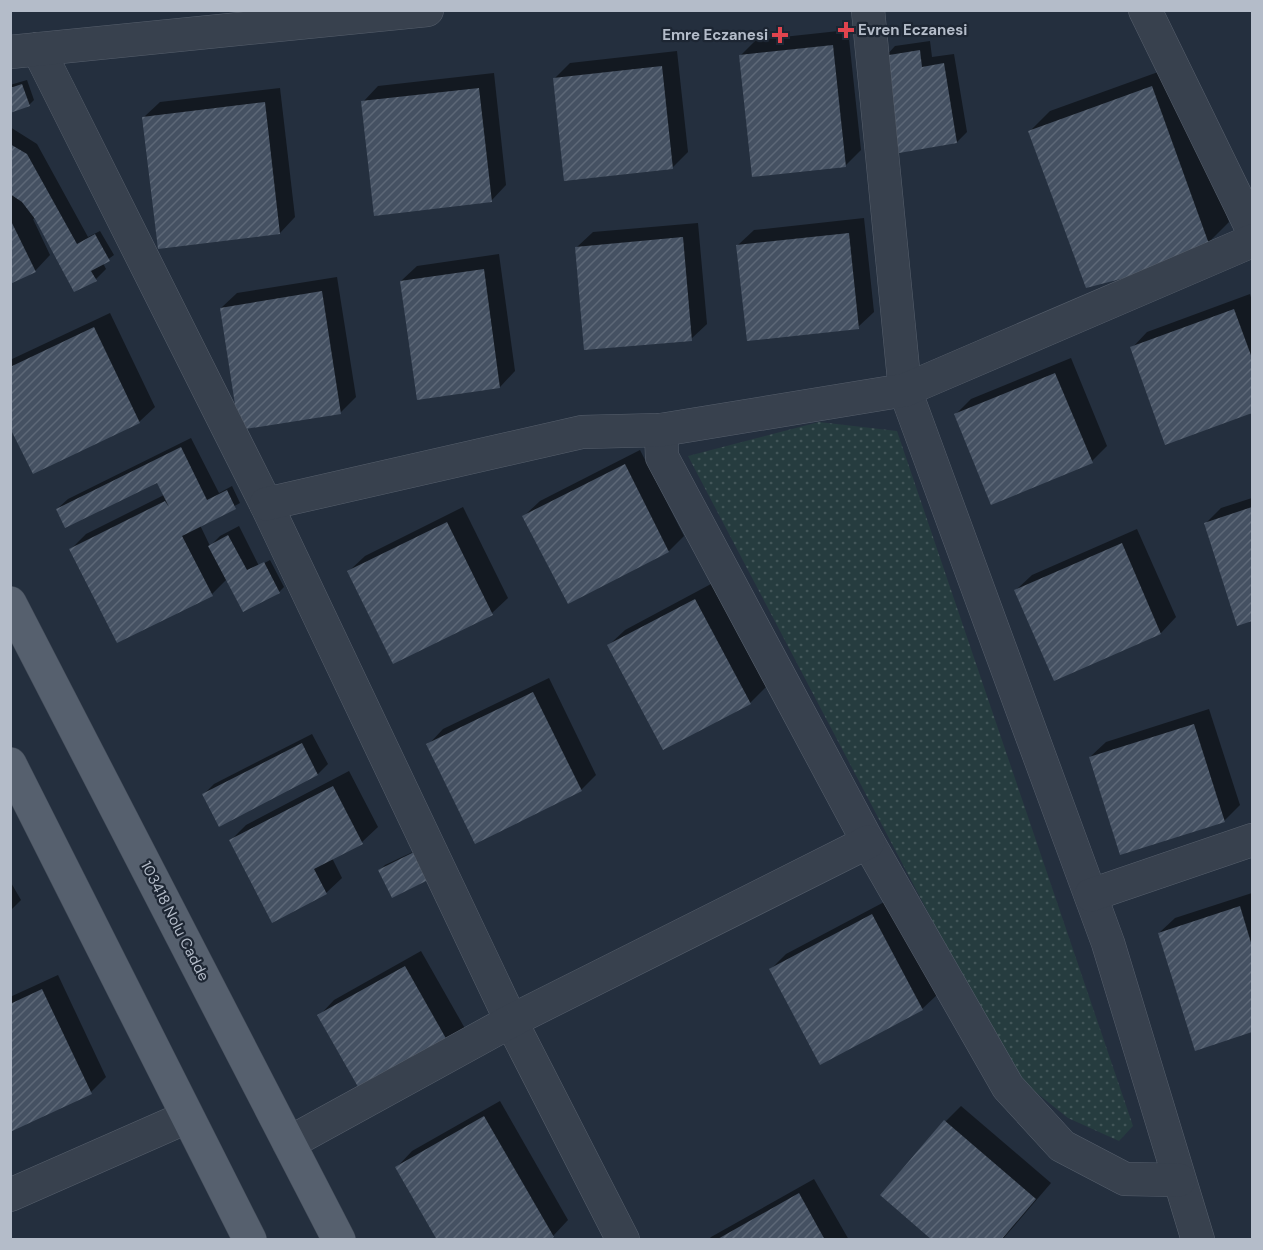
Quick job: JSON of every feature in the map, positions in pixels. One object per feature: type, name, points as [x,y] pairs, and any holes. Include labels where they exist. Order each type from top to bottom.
[{"type":"main road","name":"103418 Nolu Cadde","points":[[10,603],[339,1239]]},
{"type":"main road","points":[[10,764],[250,1239]]},
{"type":"street","points":[[427,10],[24,50],[266,504],[511,1021],[623,1239]]},
{"type":"street","points":[[868,10],[905,390],[1108,943],[1198,1239]]},
{"type":"street","points":[[1145,10],[1252,229]]},
{"type":"street","points":[[266,504],[582,432],[662,430],[905,390],[1252,241]]},
{"type":"street","points":[[662,430],[662,457],[868,842],[1008,1087],[1062,1146],[1125,1179],[1179,1180]]},
{"type":"street","points":[[1091,896],[1252,840]]},
{"type":"street","points":[[289,1143],[511,1021],[868,842]]},
{"type":"street","points":[[10,1195],[187,1117]]},
{"type":"green space","points":[[819,422],[897,431],[1133,1126],[1119,1141],[1068,1118],[1013,1074],[688,456]]},
{"type":"building","points":[[833,45],[846,167],[752,177],[739,55]]},
{"type":"building","points":[[920,50],[922,67],[944,63],[957,143],[899,153],[883,56]]},
{"type":"building","points":[[662,66],[673,169],[564,181],[553,78]]},
{"type":"building","points":[[22,84],[30,106],[10,113],[10,88]]},
{"type":"building","points":[[1152,86],[1209,244],[1128,277],[1086,288],[1028,131]]},
{"type":"building","points":[[479,88],[492,202],[374,216],[361,101]]},
{"type":"building","points":[[265,102],[280,234],[158,249],[142,117]]},
{"type":"building","points":[[10,144],[27,154],[77,244],[95,234],[110,261],[91,271],[97,281],[74,292],[35,219],[22,202],[10,194]]},
{"type":"building","points":[[10,219],[36,272],[10,284]]},
{"type":"building","points":[[849,233],[859,329],[747,341],[736,245]]},
{"type":"building","points":[[683,237],[692,341],[584,350],[575,247]]},
{"type":"building","points":[[484,269],[500,388],[417,400],[400,281]]},
{"type":"building","points":[[322,291],[341,414],[239,430],[220,308]]},
{"type":"building","points":[[1234,309],[1252,358],[1252,413],[1165,445],[1130,347]]},
{"type":"building","points":[[94,327],[140,423],[33,474],[10,428],[10,367]]},
{"type":"building","points":[[1055,373],[1093,463],[991,505],[954,414]]},
{"type":"building","points":[[181,447],[207,500],[227,490],[236,509],[182,536],[213,596],[117,643],[69,549],[165,501],[169,507],[157,483],[65,528],[56,509]]},
{"type":"building","points":[[625,464],[669,552],[568,604],[522,516]]},
{"type":"building","points":[[1252,507],[1252,621],[1237,626],[1204,523]]},
{"type":"building","points":[[447,522],[493,615],[393,664],[347,571]]},
{"type":"building","points":[[228,535],[247,570],[264,562],[280,593],[243,612],[208,546]]},
{"type":"building","points":[[1122,543],[1161,634],[1054,681],[1014,590]]},
{"type":"building","points":[[695,599],[751,704],[663,750],[607,645]]},
{"type":"building","points":[[533,692],[582,791],[475,844],[426,744]]},
{"type":"building","points":[[1194,724],[1225,822],[1120,855],[1089,757]]},
{"type":"building","points":[[302,743],[318,775],[219,827],[202,794]]},
{"type":"building","points":[[333,786],[363,844],[314,869],[327,894],[272,923],[229,840]]},
{"type":"building","points":[[414,852],[428,880],[392,898],[378,870]]},
{"type":"building","points":[[1240,906],[1252,946],[1252,1032],[1195,1051],[1158,933]]},
{"type":"building","points":[[872,914],[923,1010],[820,1065],[769,969]]},
{"type":"building","points":[[405,966],[452,1049],[365,1099],[317,1015]]},
{"type":"building","points":[[42,989],[92,1094],[10,1132],[10,1004]]},
{"type":"building","points":[[484,1116],[554,1237],[549,1240],[437,1240],[395,1167]]},
{"type":"building","points":[[944,1120],[1036,1199],[1001,1240],[932,1240],[880,1195]]},
{"type":"building","points":[[799,1193],[825,1240],[716,1240]]},
{"type":"place","name":"Evren Eczanesi","points":[[846,30]]},
{"type":"place","name":"Emre Eczanesi","points":[[780,35]]}]
